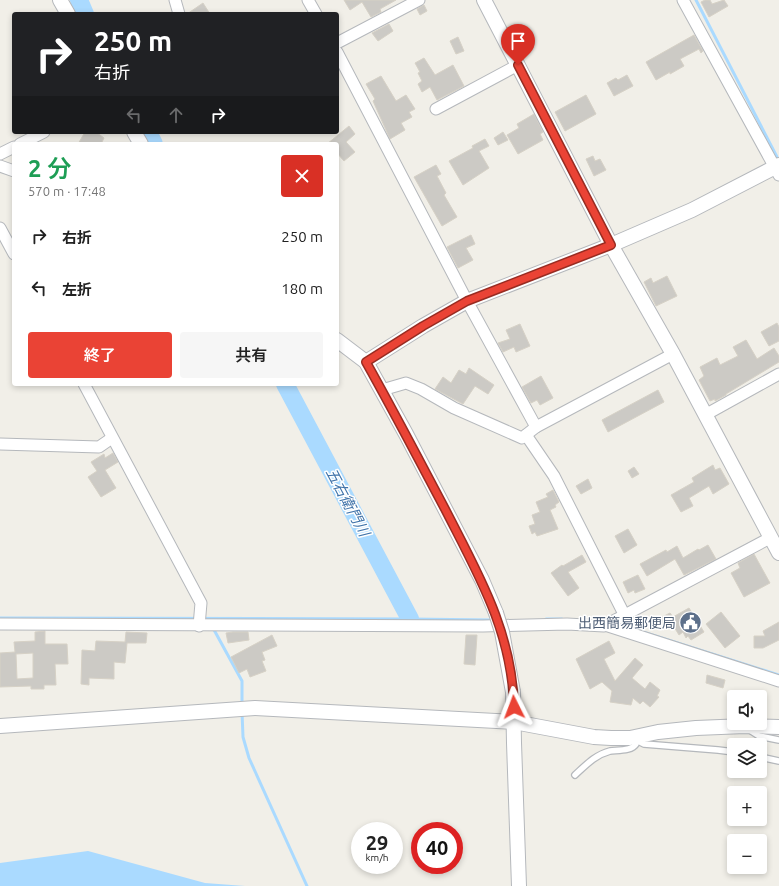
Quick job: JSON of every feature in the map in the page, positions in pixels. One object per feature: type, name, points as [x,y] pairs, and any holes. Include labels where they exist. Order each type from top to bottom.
[{"type":"street","points":[[60,0],[67,12]]},
{"type":"street","points":[[175,0],[178,12]]},
{"type":"street","points":[[308,0],[313,12]]},
{"type":"street","points":[[339,42],[419,0]]},
{"type":"street","points":[[484,0],[611,245],[673,354],[779,553]]},
{"type":"street","points":[[366,362],[423,326],[467,301],[611,245],[692,210],[778,169],[683,0]]},
{"type":"street","points":[[339,56],[467,301],[536,427]]},
{"type":"street","points":[[436,109],[518,65]]},
{"type":"street","points":[[24,142],[40,134]]},
{"type":"street","points":[[0,154],[12,148]]},
{"type":"street","points":[[0,166],[12,170]]},
{"type":"street","points":[[0,228],[12,250]]},
{"type":"street","points":[[339,342],[366,362],[482,580],[496,613],[504,639],[513,692],[519,886]]},
{"type":"street","points":[[382,390],[406,383],[421,389],[454,408],[522,438],[536,427],[673,354]]},
{"type":"street","points":[[705,415],[779,374]]},
{"type":"street","points":[[85,386],[201,603],[199,626]]},
{"type":"street","points":[[526,435],[554,476],[625,616]]},
{"type":"street","points":[[0,444],[99,447],[112,438]]},
{"type":"street","points":[[605,625],[625,616],[770,538]]},
{"type":"street","points":[[0,624],[199,626],[605,625],[779,681]]},
{"type":"street","points":[[0,726],[256,708],[514,722],[594,736],[632,739],[658,732],[727,727]]},
{"type":"street","points":[[767,727],[779,727]]},
{"type":"lane","points":[[750,730],[754,734],[779,740]]},
{"type":"lane","points":[[632,739],[644,744],[727,751]]},
{"type":"lane","points":[[574,775],[593,758],[600,754],[633,748],[636,744],[632,739]]},
{"type":"lane","points":[[767,758],[779,761]]},
{"type":"water","points":[[88,851],[205,883],[245,886],[0,886],[0,863]]},
{"type":"building","points":[[344,0],[396,0],[380,9],[381,12],[371,17],[362,2],[350,10]]},
{"type":"building","points":[[710,0],[712,4],[724,0],[728,6],[709,17],[701,2]]},
{"type":"building","points":[[203,3],[209,12],[190,12]]},
{"type":"building","points":[[424,5],[427,11],[420,15],[417,9]]},
{"type":"building","points":[[389,24],[393,31],[378,41],[372,33]]},
{"type":"building","points":[[694,35],[703,51],[701,53],[699,49],[680,59],[684,66],[656,80],[646,62]]},
{"type":"building","points":[[458,37],[464,51],[456,54],[450,41]]},
{"type":"building","points":[[424,58],[435,75],[453,65],[464,86],[437,100],[430,87],[422,92],[418,84],[422,81],[418,73],[420,72],[415,63]]},
{"type":"building","points":[[627,75],[633,86],[614,96],[607,83],[616,78],[618,80]]},
{"type":"building","points":[[381,76],[396,101],[406,95],[415,109],[409,112],[412,117],[401,123],[405,130],[390,139],[373,101],[375,99],[366,84]]},
{"type":"building","points":[[586,95],[596,114],[565,131],[555,112]]},
{"type":"building","points":[[534,114],[543,132],[540,134],[543,140],[518,154],[507,135],[519,128],[517,124]]},
{"type":"building","points":[[349,126],[355,134],[346,142],[355,152],[344,161],[339,155],[339,142],[329,142]]},
{"type":"building","points":[[503,132],[508,140],[498,145],[494,138]]},
{"type":"building","points":[[84,134],[99,134],[104,138],[102,142],[79,142]]},
{"type":"building","points":[[485,139],[489,146],[479,151],[489,168],[463,185],[449,161],[473,148],[472,146]]},
{"type":"building","points":[[593,156],[595,161],[600,159],[606,170],[594,176],[586,159]]},
{"type":"building","points":[[436,165],[441,174],[437,176],[446,193],[444,195],[457,217],[442,226],[414,177]]},
{"type":"building","points":[[471,235],[475,244],[466,248],[473,260],[458,268],[447,247]]},
{"type":"building","points":[[667,276],[677,296],[656,306],[644,282],[651,278],[653,283]]},
{"type":"building","points":[[777,323],[779,327],[779,341],[769,346],[761,332]]},
{"type":"building","points":[[520,324],[530,346],[516,352],[514,347],[503,352],[498,343],[510,339],[506,330]]},
{"type":"building","points":[[746,340],[757,359],[774,348],[779,356],[779,362],[726,395],[715,401],[715,399],[710,401],[699,380],[704,376],[700,367],[717,358],[720,365],[738,356],[733,347]]},
{"type":"building","points":[[469,368],[494,385],[488,394],[475,386],[463,404],[435,389],[443,377],[451,383],[459,370],[466,374]]},
{"type":"building","points":[[541,376],[553,398],[540,405],[537,400],[531,403],[522,387]]},
{"type":"building","points":[[658,390],[664,402],[608,432],[602,420]]},
{"type":"building","points":[[113,453],[118,462],[105,470],[116,488],[101,497],[88,477],[97,471],[91,462],[104,454],[105,458]]},
{"type":"building","points":[[713,465],[715,470],[720,468],[729,484],[713,494],[709,486],[689,498],[693,506],[681,512],[671,495],[694,482],[692,478]]},
{"type":"building","points":[[634,467],[639,474],[632,478],[628,471]]},
{"type":"building","points":[[588,479],[592,488],[581,494],[576,486]]},
{"type":"building","points":[[553,490],[559,502],[555,505],[556,507],[550,510],[558,529],[537,536],[535,532],[532,534],[529,526],[535,524],[532,515],[540,512],[536,502],[548,497],[546,494]]},
{"type":"building","points":[[628,529],[637,545],[624,553],[615,536]]},
{"type":"building","points":[[708,545],[716,559],[684,575],[675,559],[647,576],[640,564],[666,550],[667,552],[677,546],[683,558]]},
{"type":"building","points":[[754,554],[770,583],[744,597],[731,573],[740,568],[738,563]]},
{"type":"building","points":[[582,555],[586,562],[568,572],[579,588],[568,596],[551,573],[562,565],[563,566]]},
{"type":"building","points":[[638,575],[645,589],[635,593],[634,590],[628,593],[623,582]]},
{"type":"building","points":[[689,608],[704,632],[691,640],[688,636],[686,638],[683,632],[679,635],[671,622],[664,626],[660,618],[670,613],[673,617]]},
{"type":"building","points":[[721,612],[740,636],[725,648],[706,624]]},
{"type":"building","points":[[779,622],[779,640],[763,648],[754,648],[754,636],[765,636],[763,631]]},
{"type":"building","points":[[45,631],[45,644],[67,644],[68,664],[55,664],[56,685],[44,685],[44,689],[31,689],[31,686],[0,687],[0,653],[15,652],[14,642],[35,641],[35,632]],"holes":[[[33,653],[33,678],[17,679],[16,654]]]},
{"type":"building","points":[[126,632],[147,633],[146,643],[127,643],[125,663],[114,662],[114,679],[89,678],[89,685],[81,684],[82,650],[95,651],[96,641],[125,642]]},
{"type":"building","points":[[248,632],[249,640],[228,643],[226,633]]},
{"type":"building","points":[[272,635],[277,646],[262,652],[265,660],[262,661],[266,671],[250,677],[247,669],[239,673],[231,657]]},
{"type":"building","points":[[466,635],[477,635],[475,665],[464,664]]},
{"type":"building","points":[[609,641],[615,653],[604,659],[615,681],[635,658],[643,665],[632,678],[645,689],[650,682],[660,690],[657,696],[659,697],[650,707],[643,701],[640,704],[633,698],[631,705],[610,702],[612,691],[602,682],[590,689],[576,659]]},
{"type":"building","points":[[707,675],[725,680],[723,688],[706,683]]},
{"type":"waterway","name":"五右衛門川","points":[[79,0],[84,12]]},
{"type":"waterway","points":[[696,0],[777,157]]},
{"type":"waterway","name":"五右衛門川","points":[[149,134],[153,142]]},
{"type":"waterway","name":"五右衛門川","points":[[286,386],[410,619]]},
{"type":"waterway","points":[[0,618],[492,620]]},
{"type":"waterway","points":[[546,619],[562,619]]},
{"type":"waterway","points":[[627,627],[779,675]]},
{"type":"waterway","points":[[213,628],[242,681],[242,705]]},
{"type":"waterway","points":[[242,712],[243,737],[249,758],[307,886]]},
{"type":"place","name":"出西簡易郵便局","points":[[691,623]]},
{"type":"route","points":[[514,707],[509,662],[502,632],[496,613],[482,580],[406,434],[366,362],[423,326],[467,301],[611,245],[518,65]]}]
